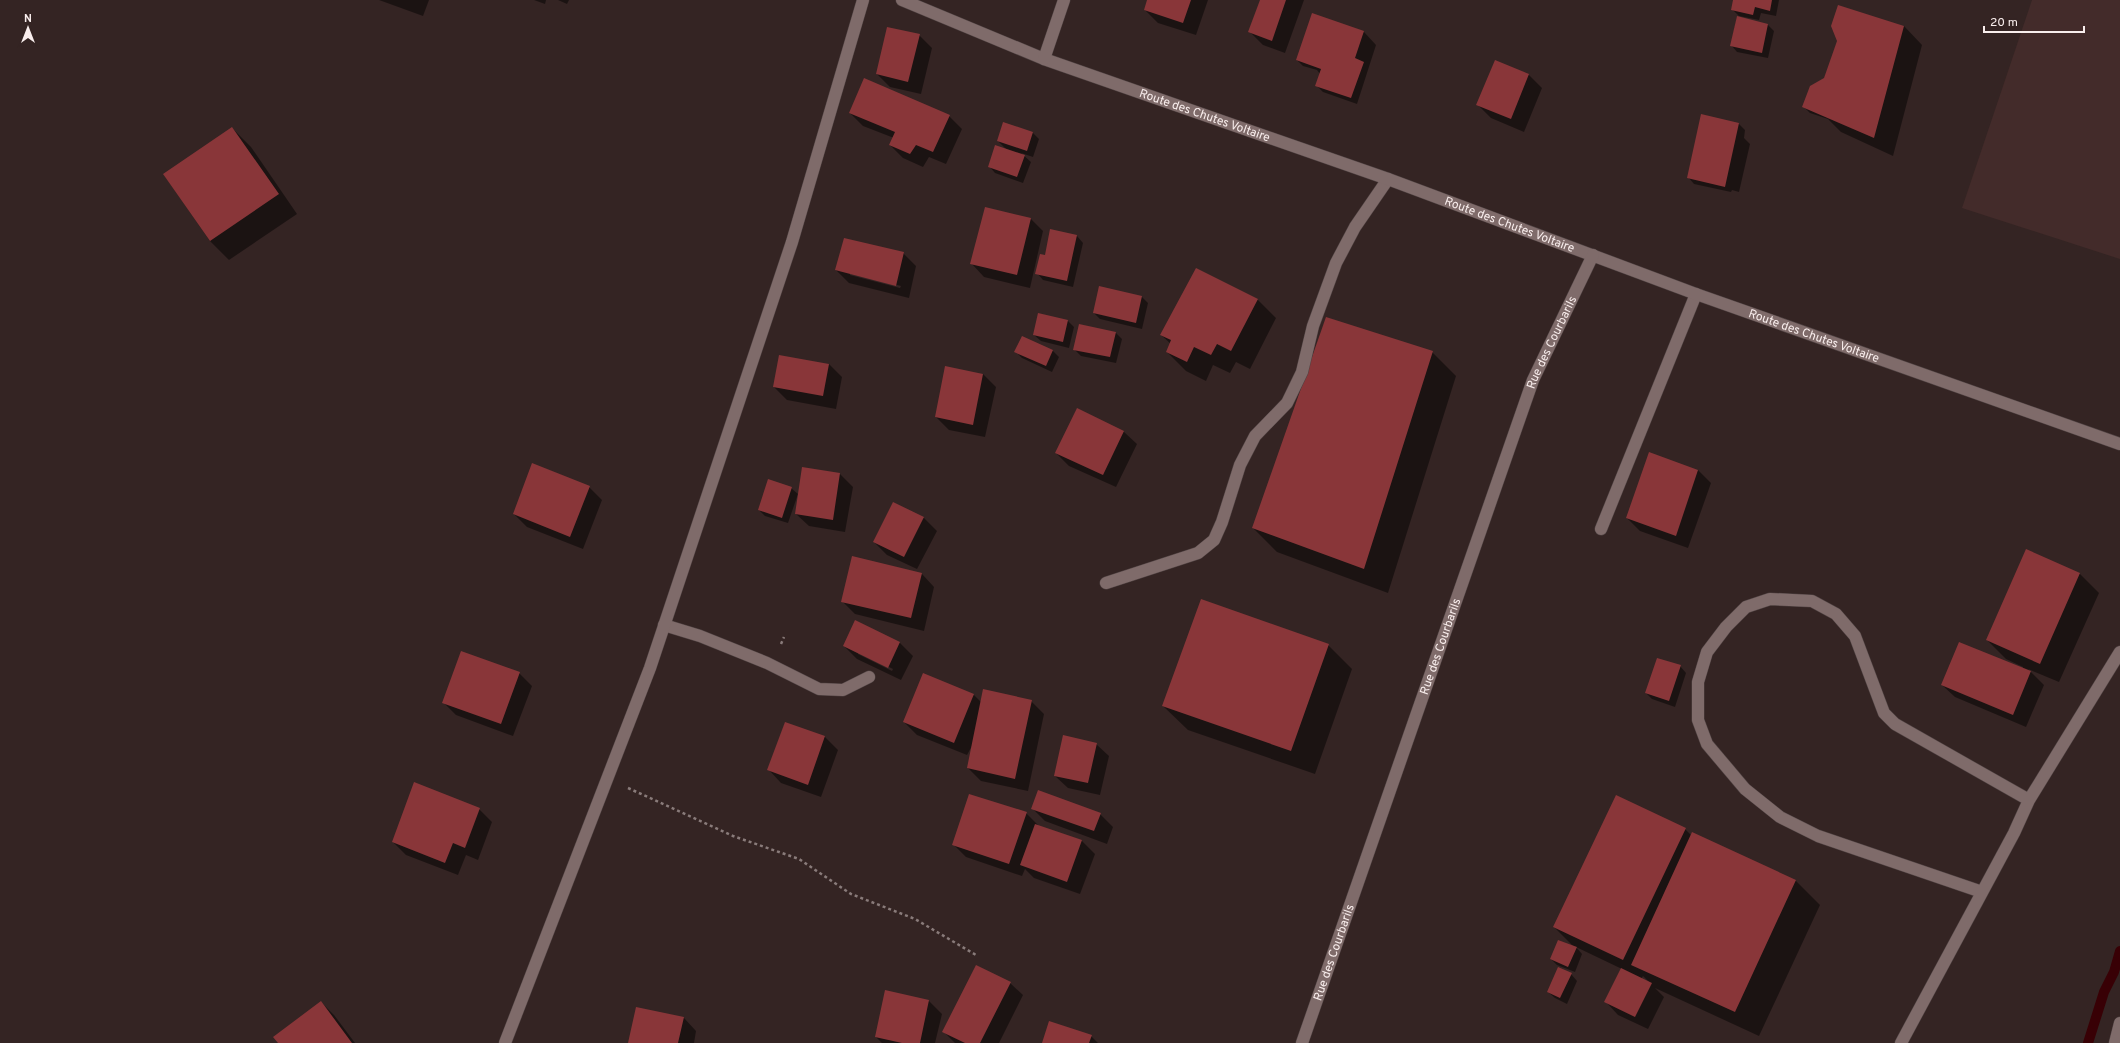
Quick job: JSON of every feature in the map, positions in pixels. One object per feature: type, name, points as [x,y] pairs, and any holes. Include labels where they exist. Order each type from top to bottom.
[{"type":"street","points":[[505,1043],[608,778],[664,625],[792,242],[863,0]]},
{"type":"street","name":"Route des Chutes Voltaire","points":[[902,0],[1044,59],[1388,179],[1696,294],[2120,444]]},
{"type":"street","points":[[1044,59],[1064,0]]},
{"type":"street","points":[[1106,583],[1198,553],[1214,540],[1222,522],[1240,465],[1255,436],[1287,403],[1302,372],[1313,326],[1336,263],[1355,227],[1388,179]]},
{"type":"street","name":"Rue des Courbarils","points":[[1302,1043],[1533,380],[1593,255]]},
{"type":"street","points":[[1601,530],[1696,294]]},
{"type":"street","points":[[1982,892],[1818,836],[1780,818],[1744,789],[1707,744],[1698,720],[1698,682],[1707,652],[1726,627],[1746,607],[1770,599],[1812,601],[1836,614],[1855,636],[1884,713],[1895,724],[2029,800]]},
{"type":"street","points":[[664,625],[700,636],[767,663],[819,689],[843,690],[869,677]]},
{"type":"street","points":[[1901,1043],[2014,833],[2029,800],[2120,652]]},
{"type":"street","points":[[2115,1043],[2120,1023]]},
{"type":"path","points":[[608,778],[663,805],[733,836],[799,859],[851,894],[915,919],[976,955]]},
{"type":"shaded area","points":[[2032,0],[2120,0],[2120,259],[1962,208]]},
{"type":"building","points":[[1147,0],[1191,0],[1183,23],[1144,10]]},
{"type":"building","points":[[1260,0],[1286,0],[1272,41],[1248,32]]},
{"type":"building","points":[[1733,0],[1772,0],[1770,11],[1755,7],[1753,15],[1731,10]]},
{"type":"building","points":[[1838,5],[1904,26],[1874,138],[1802,107],[1810,86],[1824,78],[1837,41],[1831,26]]},
{"type":"building","points":[[1312,13],[1364,31],[1355,58],[1364,62],[1351,98],[1315,86],[1321,69],[1296,60]]},
{"type":"building","points":[[1737,16],[1768,24],[1762,53],[1730,46]]},
{"type":"building","points":[[887,27],[920,34],[908,82],[876,74]]},
{"type":"building","points":[[1495,60],[1529,74],[1511,119],[1476,105]]},
{"type":"building","points":[[864,78],[950,115],[933,152],[916,145],[910,154],[889,145],[895,132],[849,113]]},
{"type":"building","points":[[1701,114],[1739,123],[1725,187],[1687,178]]},
{"type":"building","points":[[1003,122],[1033,132],[1027,151],[997,141]]},
{"type":"building","points":[[232,127],[279,194],[210,241],[163,174]]},
{"type":"building","points":[[995,145],[1025,155],[1017,177],[988,167]]},
{"type":"building","points":[[985,207],[1031,218],[1017,275],[970,264]]},
{"type":"building","points":[[1050,229],[1077,235],[1067,281],[1035,274],[1040,254],[1045,255]]},
{"type":"building","points":[[844,238],[904,252],[896,286],[835,270]]},
{"type":"building","points":[[1196,268],[1258,299],[1231,351],[1217,344],[1211,355],[1194,347],[1187,362],[1166,352],[1171,340],[1160,335]]},
{"type":"building","points":[[1099,286],[1142,296],[1136,323],[1093,313]]},
{"type":"building","points":[[1038,313],[1068,320],[1063,342],[1033,335]]},
{"type":"building","points":[[1326,317],[1433,351],[1364,569],[1252,528]]},
{"type":"building","points":[[1079,324],[1116,332],[1110,357],[1073,350]]},
{"type":"building","points":[[1022,336],[1053,350],[1046,366],[1014,352]]},
{"type":"building","points":[[779,355],[829,364],[823,396],[773,387]]},
{"type":"building","points":[[945,366],[983,374],[973,425],[935,417]]},
{"type":"building","points":[[1077,408],[1124,431],[1103,475],[1055,453]]},
{"type":"building","points":[[1649,452],[1698,470],[1676,536],[1626,518]]},
{"type":"building","points":[[532,463],[590,486],[570,537],[513,514]]},
{"type":"building","points":[[802,467],[840,473],[833,520],[795,514]]},
{"type":"building","points":[[768,479],[792,487],[782,518],[758,510]]},
{"type":"building","points":[[893,502],[924,517],[904,557],[873,542]]},
{"type":"building","points":[[2026,549],[2080,573],[2040,664],[1986,640]]},
{"type":"building","points":[[852,556],[922,573],[911,618],[841,602]]},
{"type":"building","points":[[1201,599],[1329,644],[1291,751],[1162,706]]},
{"type":"building","points":[[855,620],[900,642],[888,668],[843,646]]},
{"type":"building","points":[[1959,642],[2031,671],[2013,715],[1941,685]]},
{"type":"building","points":[[461,651],[520,672],[501,724],[442,703]]},
{"type":"building","points":[[1657,658],[1681,665],[1669,701],[1645,693]]},
{"type":"building","points":[[923,673],[974,694],[954,743],[903,722]]},
{"type":"building","points":[[983,689],[1032,700],[1015,779],[967,768]]},
{"type":"building","points":[[785,722],[825,736],[808,785],[767,770]]},
{"type":"building","points":[[1063,735],[1097,743],[1088,783],[1054,776]]},
{"type":"building","points":[[414,782],[480,808],[465,848],[453,843],[445,863],[392,842]]},
{"type":"building","points":[[1038,790],[1101,813],[1094,831],[1031,809]]},
{"type":"building","points":[[969,794],[1027,812],[1009,864],[952,845]]},
{"type":"building","points":[[1616,795],[1686,828],[1623,960],[1553,927]]},
{"type":"building","points":[[1035,824],[1082,840],[1067,882],[1020,865]]},
{"type":"building","points":[[1692,832],[1796,880],[1735,1012],[1631,965]]},
{"type":"building","points":[[1558,940],[1577,947],[1568,967],[1550,959]]},
{"type":"building","points":[[976,965],[1011,982],[980,1043],[965,1043],[942,1032]]},
{"type":"building","points":[[1558,967],[1572,973],[1560,998],[1547,992]]},
{"type":"building","points":[[1621,968],[1652,983],[1635,1017],[1604,1002]]},
{"type":"building","points":[[885,990],[929,1000],[920,1043],[902,1043],[875,1037]]},
{"type":"building","points":[[321,1001],[352,1043],[278,1043],[273,1037]]},
{"type":"building","points":[[636,1007],[684,1017],[678,1043],[628,1043]]},
{"type":"building","points":[[1049,1021],[1092,1035],[1089,1043],[1042,1043]]},
{"type":"waterway","points":[[2088,1043],[2104,992],[2114,972],[2120,951]]}]
